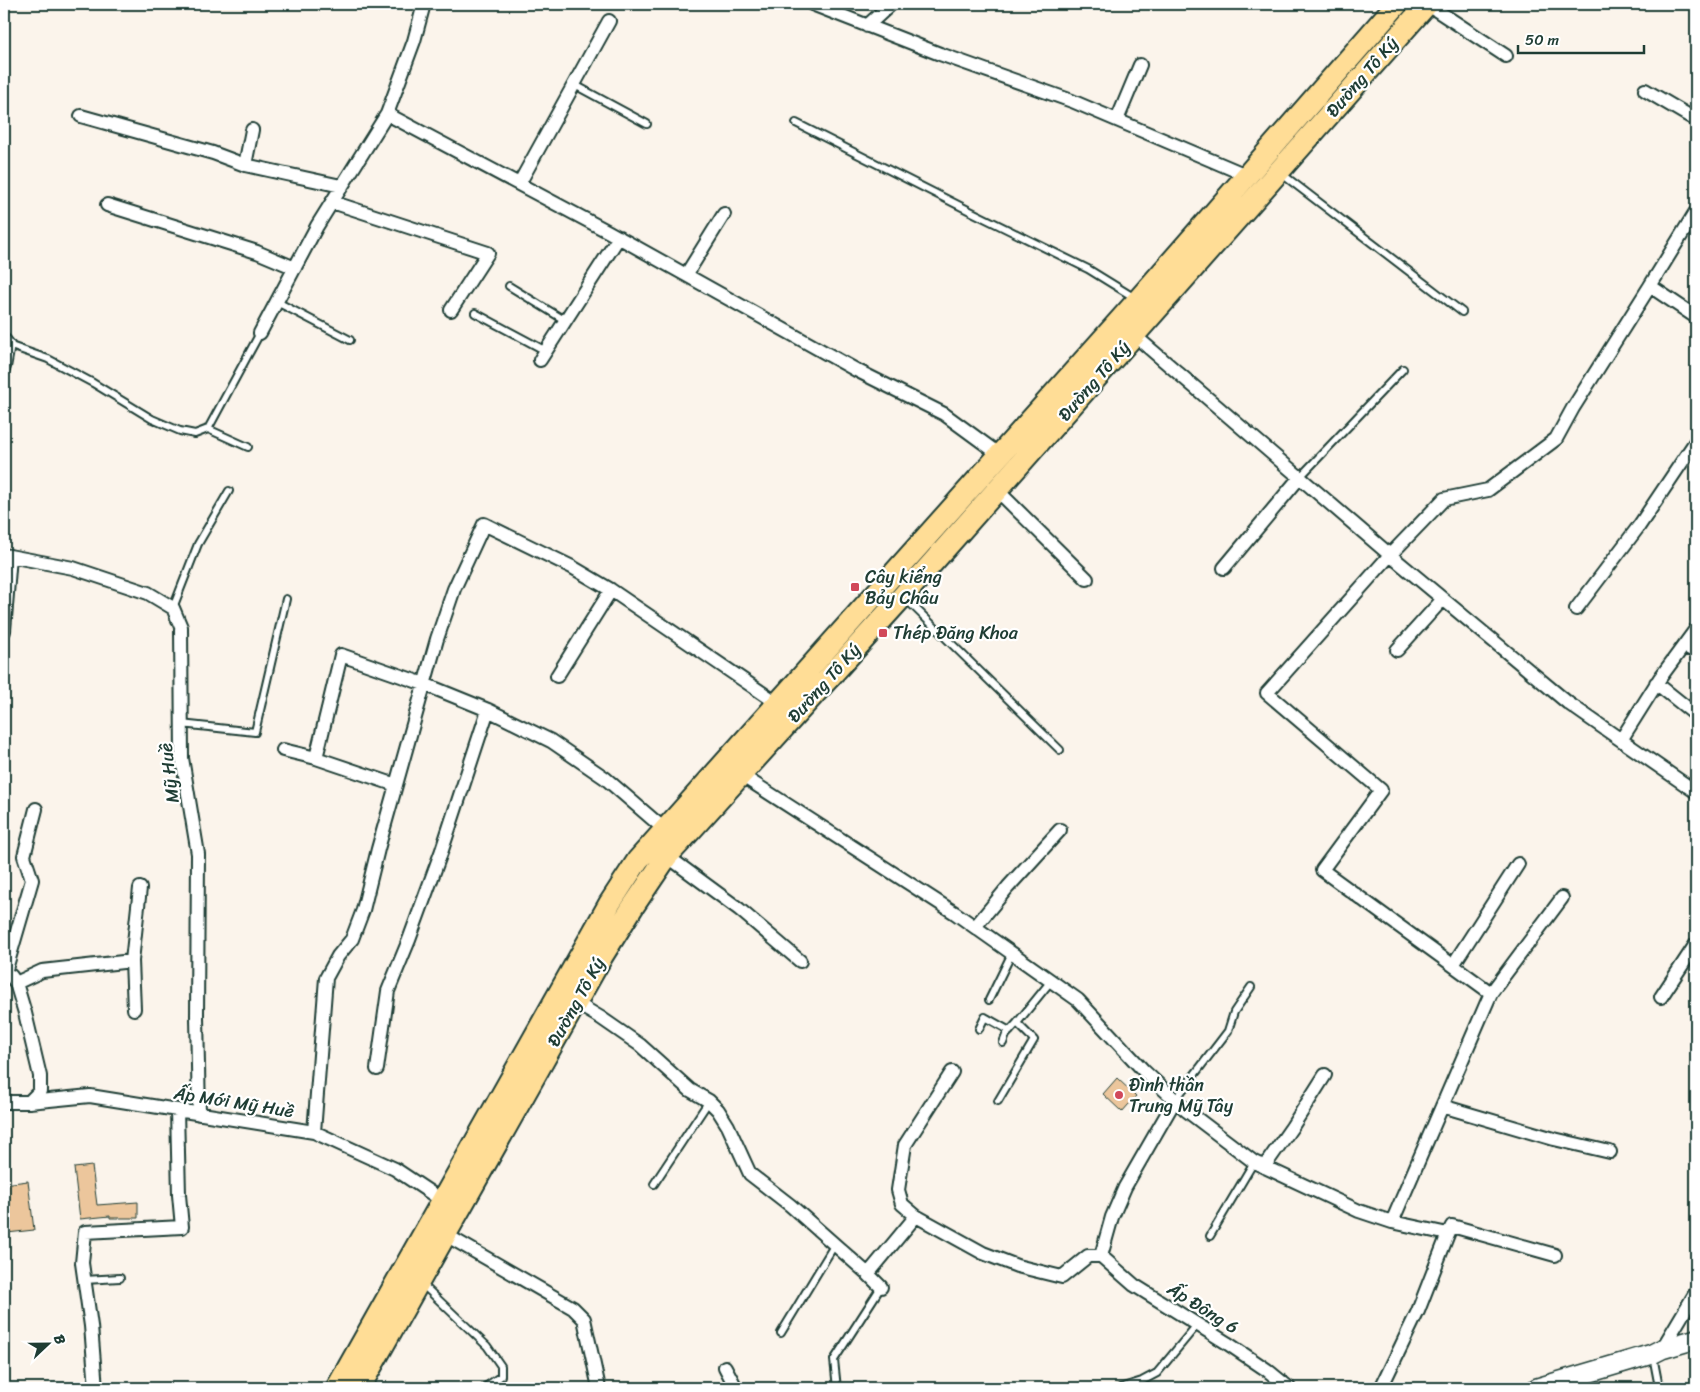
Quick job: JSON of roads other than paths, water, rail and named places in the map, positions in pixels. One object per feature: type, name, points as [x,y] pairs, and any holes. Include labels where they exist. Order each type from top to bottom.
[{"type":"main road","name":"Đường Tô Ký","points":[[359,1388],[576,1003],[632,908],[667,856],[732,769],[786,709],[1000,455],[1397,4]]},
{"type":"main road","name":"Đường Tô Ký","points":[[786,709],[903,596],[1427,4]]},
{"type":"main road","name":"Đường Tô Ký","points":[[337,1388],[610,903],[638,860],[664,829],[732,769]]},
{"type":"main road","points":[[1537,1388],[1696,1339]]},
{"type":"street","points":[[260,333],[332,202],[387,114],[414,41],[424,4]]},
{"type":"street","points":[[812,4],[940,54],[1072,101],[1246,176]]},
{"type":"street","points":[[867,26],[890,4]]},
{"type":"street","points":[[1427,4],[1506,56]]},
{"type":"street","points":[[519,184],[609,21]]},
{"type":"street","points":[[1117,120],[1140,65]]},
{"type":"street","points":[[1645,90],[1696,120]]},
{"type":"street","points":[[387,114],[619,237],[856,370],[944,414],[1000,455]]},
{"type":"street","points":[[81,116],[213,152],[245,165],[342,186]]},
{"type":"street","points":[[245,165],[252,130]]},
{"type":"street","points":[[332,202],[488,253],[451,310]]},
{"type":"street","points":[[107,205],[257,252],[295,268]]},
{"type":"street","points":[[1491,993],[1322,870],[1380,790],[1267,693],[1390,555],[1444,500],[1488,490],[1556,439],[1573,408],[1695,213]]},
{"type":"street","points":[[686,275],[724,214]]},
{"type":"street","points":[[543,356],[619,237]]},
{"type":"street","points":[[1650,286],[1696,316]]},
{"type":"street","points":[[1134,335],[1390,555],[1568,703],[1696,792]]},
{"type":"street","points":[[4,367],[6,343]]},
{"type":"street","points":[[1576,609],[1638,526],[1696,441]]},
{"type":"street","points":[[1224,568],[1300,478]]},
{"type":"street","points":[[997,490],[1087,579]]},
{"type":"street","points":[[314,1132],[326,978],[338,956],[352,939],[363,910],[378,849],[437,638],[454,589],[484,524],[572,567],[611,590],[786,709]]},
{"type":"street","points":[[4,631],[7,555],[73,568],[148,593],[173,608]]},
{"type":"street","points":[[557,676],[611,590]]},
{"type":"street","points":[[1397,650],[1443,599]]},
{"type":"street","name":"Mỹ Huề","points":[[173,608],[181,628],[182,758],[198,854],[197,1017],[199,1114]]},
{"type":"street","points":[[1621,740],[1656,683],[1696,629]]},
{"type":"street","points":[[1684,646],[1696,652]]},
{"type":"street","points":[[316,758],[341,655],[424,684],[488,710],[551,741],[605,778],[664,829]]},
{"type":"street","points":[[1656,683],[1696,715]]},
{"type":"street","points":[[377,1069],[388,991],[442,850],[488,710]]},
{"type":"street","points":[[284,750],[316,758],[396,785]]},
{"type":"street","points":[[732,769],[975,928],[1078,1000],[1144,1071],[1187,1111],[1259,1164],[1359,1211],[1392,1222],[1448,1234]]},
{"type":"street","points":[[29,1102],[40,1091],[40,1076],[16,982],[5,968],[32,880],[24,856],[36,809]]},
{"type":"street","points":[[975,928],[1008,887],[1060,830]]},
{"type":"street","points":[[667,856],[739,909],[800,961]]},
{"type":"street","points":[[1453,965],[1518,864]]},
{"type":"street","points":[[134,1009],[132,961],[140,888]]},
{"type":"street","points":[[1392,1222],[1491,993],[1562,898]]},
{"type":"street","points":[[1661,997],[1696,944]]},
{"type":"street","points":[[16,982],[42,971],[132,961]]},
{"type":"street","points":[[576,1003],[640,1045],[690,1090],[709,1101],[718,1110],[728,1126],[750,1174],[790,1205],[881,1286]]},
{"type":"street","points":[[952,1072],[905,1145],[898,1190],[902,1204],[916,1216],[983,1253],[1017,1266],[1062,1277],[1088,1256],[1101,1256],[1112,1217],[1125,1187],[1175,1100]]},
{"type":"street","points":[[1259,1164],[1292,1128],[1325,1075]]},
{"type":"street","name":"Ấp Mới Mỹ Huề","points":[[4,1102],[29,1102],[90,1096],[314,1132],[395,1169],[443,1201]]},
{"type":"street","points":[[1442,1106],[1554,1139],[1610,1152]]},
{"type":"street","points":[[96,1388],[91,1326],[82,1263],[85,1232],[182,1227],[179,1195],[177,1110]]},
{"type":"street","points":[[868,1274],[916,1216]]},
{"type":"street","points":[[1381,1388],[1418,1311],[1452,1226],[1555,1255]]},
{"type":"street","points":[[446,1235],[573,1308],[584,1319],[599,1388]]},
{"type":"street","name":"Ấp Đông 6","points":[[1101,1256],[1134,1285],[1267,1370],[1289,1388]]},
{"type":"street","points":[[1657,1352],[1696,1292]]},
{"type":"street","points":[[725,1367],[736,1388]]},
{"type":"lane","points":[[574,84],[647,124]]},
{"type":"lane","points":[[796,123],[1088,269],[1138,300]]},
{"type":"lane","points":[[1278,171],[1462,312]]},
{"type":"lane","points":[[509,286],[566,320]]},
{"type":"lane","points":[[277,302],[350,340]]},
{"type":"lane","points":[[475,313],[543,356]]},
{"type":"lane","points":[[6,343],[48,359],[94,383],[152,419],[180,431],[195,434],[208,429],[260,333]]},
{"type":"lane","points":[[1300,478],[1403,368]]},
{"type":"lane","points":[[208,429],[248,447]]},
{"type":"lane","points":[[173,608],[198,544],[229,491]]},
{"type":"lane","points":[[903,596],[1060,750]]},
{"type":"lane","points":[[181,724],[255,732],[286,599]]},
{"type":"lane","points":[[989,1000],[1012,954]]},
{"type":"lane","points":[[1003,1044],[1006,1035],[1051,981]]},
{"type":"lane","points":[[1175,1100],[1228,1031],[1234,1012],[1251,987]]},
{"type":"lane","points":[[979,1029],[985,1016],[1010,1031]]},
{"type":"lane","points":[[998,1101],[1034,1040],[1017,1023]]},
{"type":"lane","points":[[654,1184],[709,1101]]},
{"type":"lane","points":[[1210,1236],[1259,1164]]},
{"type":"lane","points":[[781,1333],[835,1244]]},
{"type":"lane","points":[[84,1280],[120,1278]]},
{"type":"lane","points":[[420,1282],[487,1346],[501,1366],[501,1376],[484,1388]]},
{"type":"lane","points":[[836,1388],[834,1360],[881,1286]]},
{"type":"lane","points":[[1120,1388],[1142,1381],[1157,1373],[1198,1325]]},
{"type":"lane","points":[[1657,1352],[1658,1382],[1666,1388]]},
{"type":"place","name":"Cây kiểng Bảy Châu","points":[[855,587]]},
{"type":"place","name":"Thép Đăng Khoa","points":[[883,633]]},
{"type":"place","name":"Đình thần Trung Mỹ Tây","points":[[1119,1095]]}]
